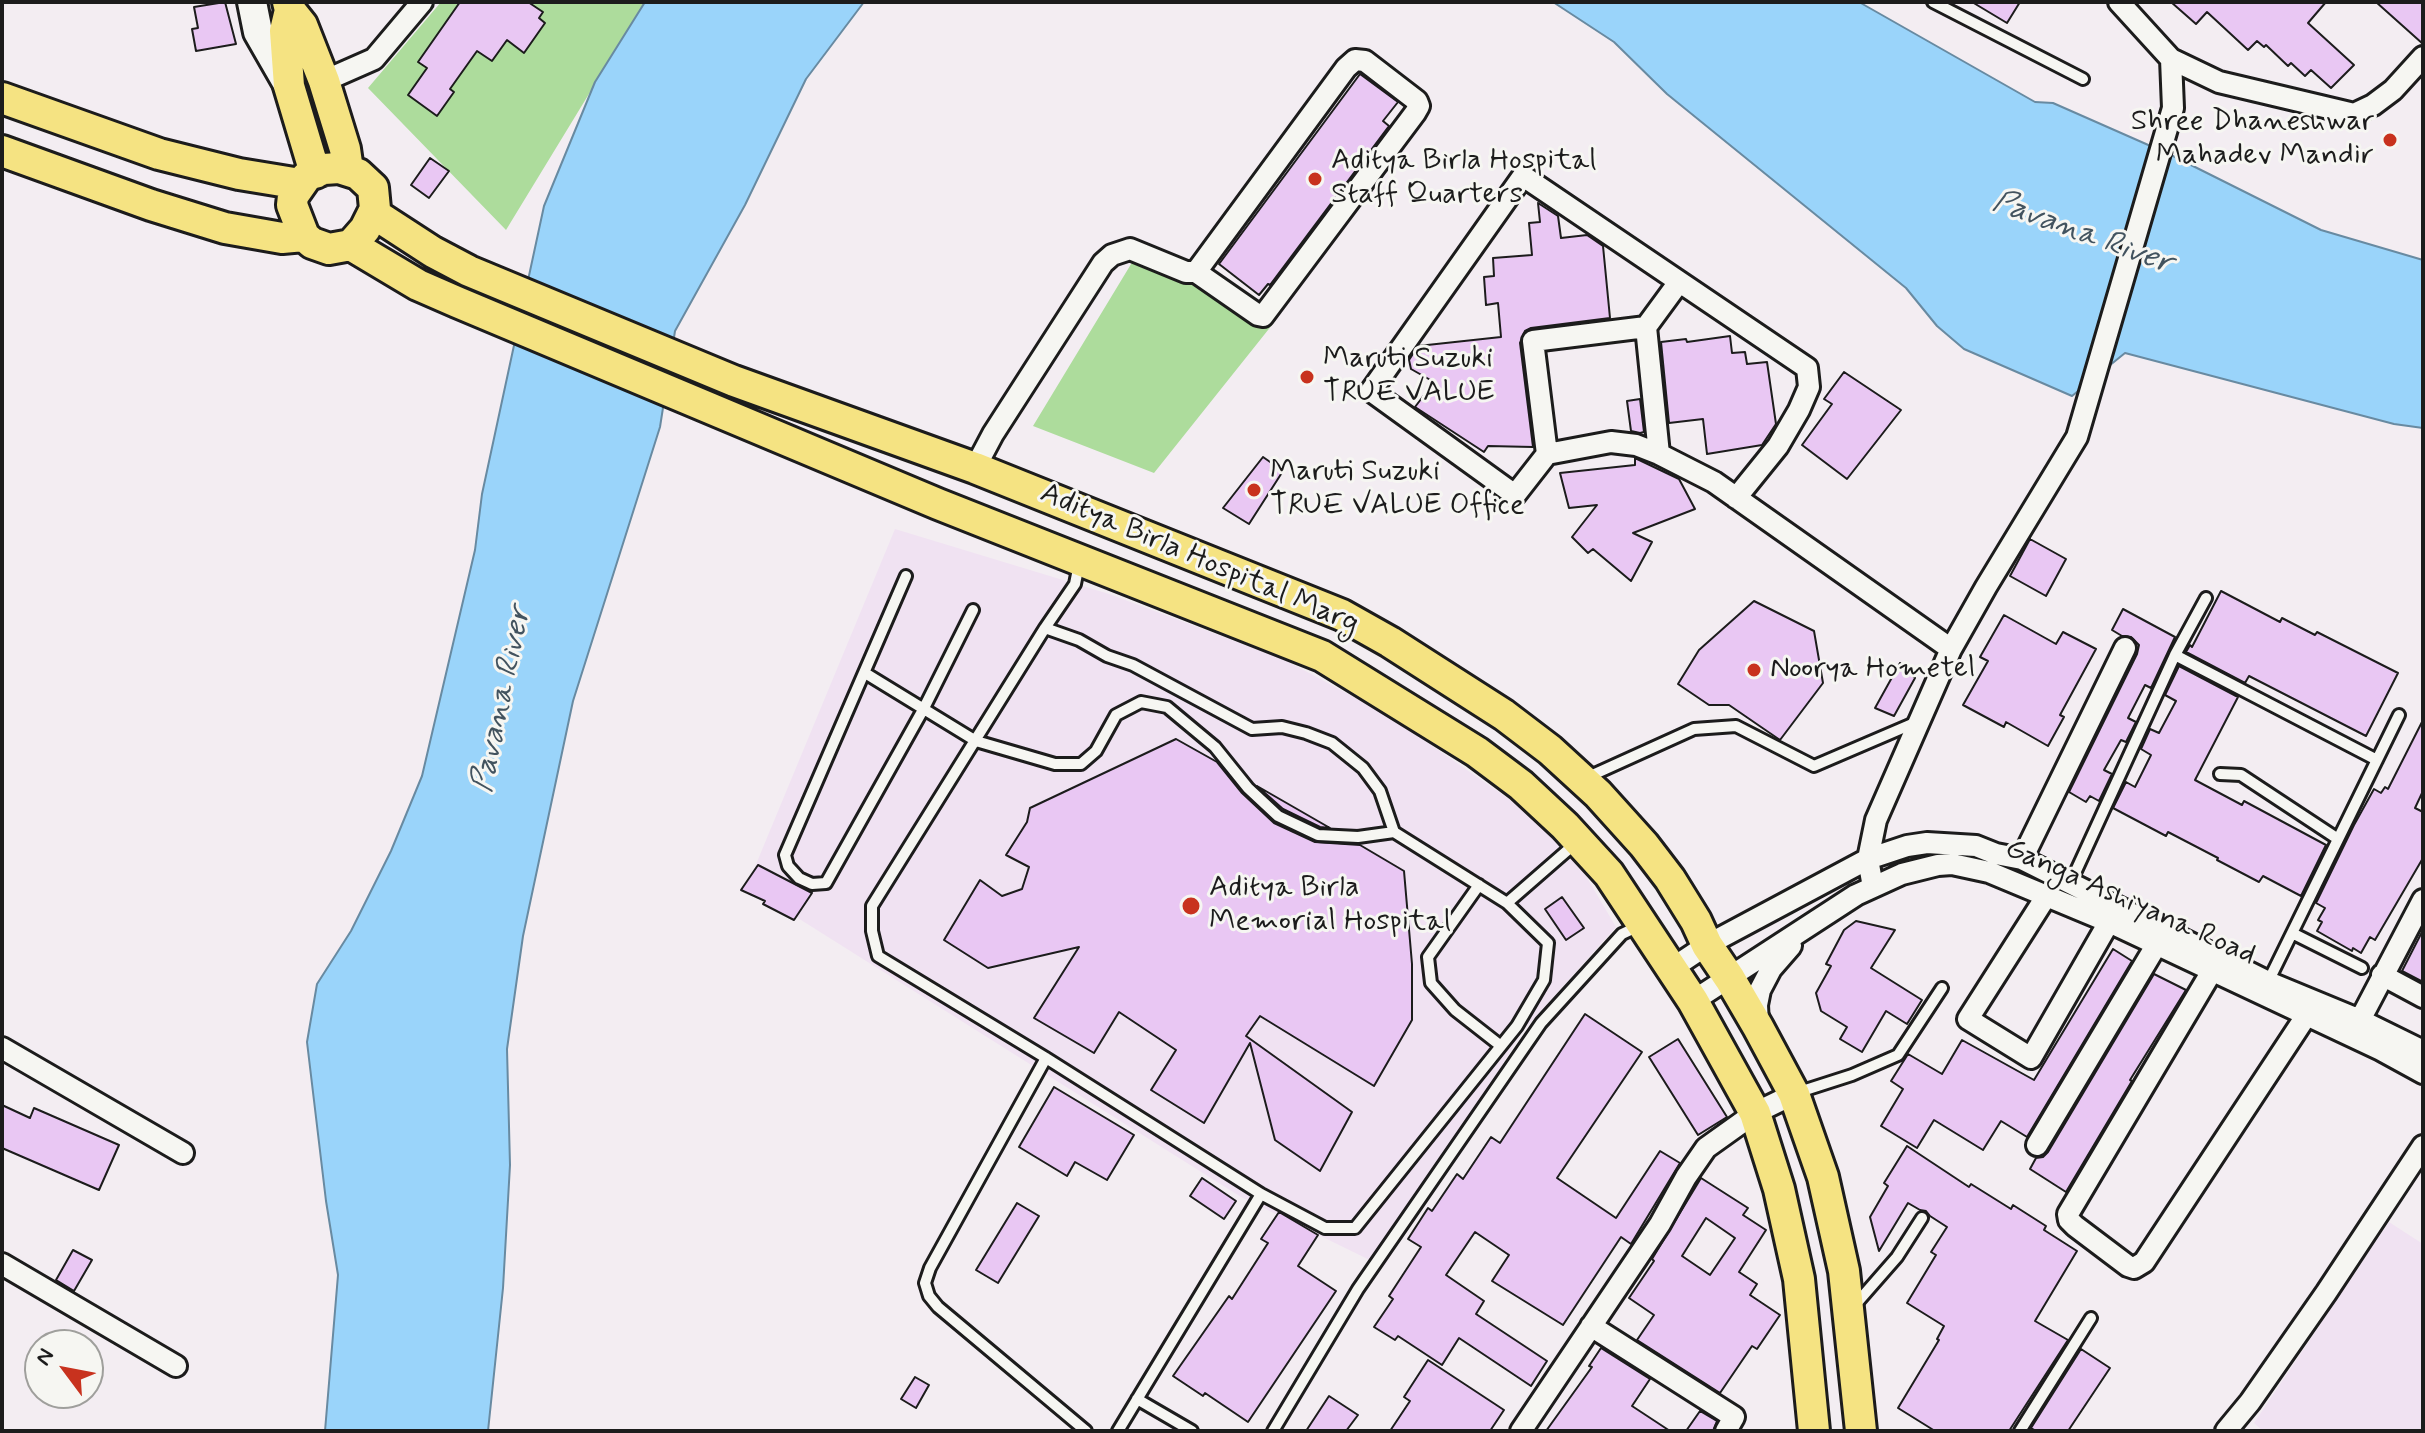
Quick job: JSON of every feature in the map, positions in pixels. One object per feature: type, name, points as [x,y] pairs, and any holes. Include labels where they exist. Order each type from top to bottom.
[{"type":"main road","points":[[252,2],[258,32],[289,86]]},
{"type":"main road","points":[[2,98],[159,154],[239,174],[307,178],[330,169],[358,174],[373,188],[375,198],[373,213],[365,229],[351,245],[329,249],[312,243],[304,236],[292,205],[293,196],[307,178],[289,86],[285,31],[295,5]]},
{"type":"main road","points":[[295,5],[345,149],[348,170]]},
{"type":"main road","points":[[2,151],[151,205],[225,228],[282,238],[304,236]]},
{"type":"main road","name":"Aditya Birla Hospital Marg","points":[[373,213],[469,271],[734,381],[975,468],[1342,615],[1504,715],[1550,750],[1644,845],[1670,879],[1794,1094],[1823,1177],[1844,1271],[1861,1431]]},
{"type":"main road","name":"Aditya Birla Hospital Marg","points":[[351,245],[418,285],[457,302],[1079,562],[1322,656],[1477,752],[1521,785],[1609,874],[1693,1001],[1755,1113],[1779,1189],[1799,1279],[1814,1431]]},
{"type":"main road","points":[[756,426],[769,394]]},
{"type":"street","points":[[321,75],[374,59],[422,2]]},
{"type":"street","points":[[2119,2],[2171,59],[2219,82],[2354,114],[2393,90],[2423,57]]},
{"type":"street","points":[[975,468],[993,434],[1103,263],[1112,255],[1130,249],[1186,272],[1196,272],[1263,316],[1415,113],[1419,106],[1417,101],[1365,61],[1358,59],[1350,63],[1196,272]]},
{"type":"street","points":[[1873,887],[1868,859],[1876,820],[1951,649],[2077,437],[2173,108],[2171,59]]},
{"type":"street","points":[[1736,498],[1778,446],[1799,410],[1809,387],[1807,368],[1523,176],[1371,391],[1515,495],[1547,454],[1611,442],[1636,445],[1659,454],[1714,482],[1736,498],[1951,649]]},
{"type":"street","points":[[1659,454],[1646,327],[1679,282]]},
{"type":"street","points":[[1547,454],[1533,341],[1646,327]]},
{"type":"street","points":[[2022,859],[2125,648]]},
{"type":"street","points":[[1671,969],[1707,945],[1868,859],[1907,846],[1954,843],[2022,859],[2268,982],[2360,1020],[2423,1051]]},
{"type":"street","name":"Ganga Ashiyana Road","points":[[1693,1001],[1856,895],[1902,874],[1952,864],[1989,872],[2109,922],[2381,1050],[2423,1073]]},
{"type":"street","points":[[2047,895],[1968,1019],[2031,1058],[2109,922]]},
{"type":"street","points":[[2360,1020],[2423,900]]},
{"type":"street","points":[[1758,1027],[1760,990],[1771,969],[1806,928]]},
{"type":"street","points":[[2037,1145],[2157,944]]},
{"type":"street","points":[[2212,971],[2068,1214],[2075,1226],[2128,1266],[2134,1268],[2144,1262],[2306,1016]]},
{"type":"street","points":[[2382,975],[2423,997]]},
{"type":"street","points":[[2,1048],[183,1153]]},
{"type":"street","points":[[1521,1431],[1660,1224],[1706,1148],[1755,1113],[1794,1094]]},
{"type":"street","points":[[2226,1431],[2250,1402],[2326,1293],[2423,1146]]},
{"type":"street","points":[[2,1264],[176,1366]]},
{"type":"street","points":[[1591,1326],[1734,1417],[1726,1431]]},
{"type":"lane","points":[[1933,2],[2083,79]]},
{"type":"lane","points":[[1045,628],[1133,665],[1252,729],[1282,727],[1332,743],[1363,768],[1380,791],[1394,832],[1507,903],[1548,943],[1544,980],[1517,1026],[1355,1228],[1325,1228],[1261,1194],[878,956],[872,931],[872,906],[1045,628],[1075,584],[1079,562]]},
{"type":"lane","points":[[906,576],[785,855],[788,866],[799,878],[812,884],[826,883],[924,708],[973,610]]},
{"type":"lane","points":[[2070,884],[2175,655],[2206,598]]},
{"type":"lane","points":[[2175,655],[2377,760]]},
{"type":"lane","points":[[865,673],[976,741],[1055,764],[1081,764],[1096,751],[1116,715],[1141,702],[1167,707],[1215,747],[1248,788],[1278,816],[1318,835],[1358,837],[1394,832]]},
{"type":"lane","points":[[2268,982],[2399,715]]},
{"type":"lane","points":[[1583,780],[1694,729],[1736,726],[1814,766],[1920,720]]},
{"type":"lane","points":[[2220,774],[2241,775],[2338,839]]},
{"type":"lane","points":[[1507,903],[1579,841]]},
{"type":"lane","points":[[1479,885],[1428,957],[1431,983],[1455,1010],[1501,1046]]},
{"type":"lane","points":[[1273,1431],[1358,1289],[1541,1023],[1622,934],[1643,924]]},
{"type":"lane","points":[[2292,933],[2362,968]]},
{"type":"lane","points":[[1794,1094],[1852,1075],[1898,1055],[1942,988]]},
{"type":"lane","points":[[1046,1058],[930,1268],[925,1283],[929,1296],[938,1307],[1086,1431]]},
{"type":"lane","points":[[1118,1431],[1261,1194]]},
{"type":"lane","points":[[1848,1313],[1897,1257],[1922,1218]]},
{"type":"lane","points":[[2020,1431],[2091,1318]]},
{"type":"lane","points":[[1137,1399],[1192,1431]]},
{"type":"shaded area","name":"Aditya Birla Memorial Hospital","points":[[895,529],[1109,594],[1283,659],[1389,716],[1532,815],[1583,871],[1616,927],[1521,1033],[1384,1267],[1241,1197],[747,886]]},
{"type":"shaded area","points":[[2389,1222],[2423,1244],[2423,1431],[2263,1431],[2254,1423]]},
{"type":"green space","points":[[441,2],[645,2],[506,230],[368,88]]},
{"type":"green space","points":[[1142,246],[1276,320],[1154,473],[1033,426]]},
{"type":"water","name":"Pavana River","points":[[645,2],[864,2],[806,79],[745,205],[675,331],[660,427],[573,701],[523,936],[507,1049],[510,1165],[503,1288],[488,1431],[325,1431],[338,1275],[307,1042],[317,984],[351,931],[391,851],[422,776],[475,550],[482,494],[544,206],[595,82]]},
{"type":"water","name":"Pavana River","points":[[1553,2],[1859,2],[2035,102],[2053,103],[2171,155],[2321,230],[2423,260],[2423,428],[2394,424],[2125,353],[2072,396],[1964,349],[1937,326],[1906,288],[1667,94],[1614,42]]},
{"type":"building","points":[[225,2],[236,44],[196,51],[192,29],[198,28],[194,7]]},
{"type":"building","points":[[460,2],[528,2],[543,12],[539,18],[545,23],[524,53],[507,40],[492,61],[477,51],[450,89],[454,92],[437,116],[408,95],[427,68],[418,62]]},
{"type":"building","points":[[1972,2],[2020,2],[2007,23]]},
{"type":"building","points":[[2171,2],[2326,2],[2308,23],[2354,65],[2331,88],[2311,70],[2305,76],[2291,63],[2288,66],[2266,45],[2264,47],[2257,41],[2248,50],[2207,12],[2196,24]]},
{"type":"building","points":[[2376,2],[2423,2],[2423,44]]},
{"type":"building","name":"Aditya Birla Hospital Staff Quarters","points":[[1360,74],[1398,102],[1383,121],[1389,126],[1270,285],[1259,295],[1219,264]]},
{"type":"building","points":[[430,158],[449,171],[429,198],[411,185]]},
{"type":"building","points":[[1538,203],[1558,216],[1561,238],[1587,235],[1603,246],[1610,318],[1525,331],[1520,343],[1533,447],[1488,446],[1484,452],[1415,407],[1434,382],[1411,369],[1409,360],[1418,346],[1501,337],[1498,303],[1486,305],[1484,277],[1494,276],[1493,258],[1532,255],[1529,223],[1540,222]]},
{"type":"building","points":[[1730,336],[1732,353],[1745,352],[1747,364],[1767,362],[1776,424],[1762,445],[1707,454],[1703,419],[1669,423],[1661,342]]},
{"type":"building","points":[[1844,372],[1901,410],[1847,479],[1802,445],[1832,404],[1824,399]]},
{"type":"building","points":[[1640,399],[1644,432],[1640,433],[1631,431],[1627,401]]},
{"type":"building","name":"Maruti Suzuki TRUE VALUE Office","points":[[1263,457],[1283,471],[1249,524],[1223,508]]},
{"type":"building","points":[[1635,458],[1679,479],[1695,509],[1633,533],[1652,542],[1631,581],[1593,549],[1588,553],[1572,537],[1597,505],[1569,508],[1560,473],[1635,465]]},
{"type":"building","points":[[2030,539],[2066,559],[2046,596],[2010,576]]},
{"type":"building","points":[[2221,591],[2280,622],[2282,618],[2315,635],[2317,632],[2398,673],[2366,736],[2249,676],[2245,683],[2186,652],[2190,645],[2192,647]]},
{"type":"building","name":"Noorya Hometel","points":[[1754,601],[1814,631],[1823,683],[1780,740],[1729,705],[1709,705],[1678,684],[1699,650]]},
{"type":"building","points":[[2123,609],[2175,637],[2151,688],[2145,685],[2128,718],[2136,722],[2126,742],[2121,740],[2104,770],[2112,774],[2099,801],[2090,796],[2086,802],[2069,792],[2139,645],[2131,637],[2112,630]]},
{"type":"building","points":[[2004,615],[2056,644],[2063,632],[2096,649],[2060,715],[2064,717],[2048,746],[2006,722],[2004,727],[1963,705],[1988,661],[1980,657]]},
{"type":"building","points":[[1900,663],[1915,678],[1894,716],[1875,708]]},
{"type":"building","points":[[2179,666],[2238,697],[2195,780],[2242,805],[2244,801],[2326,845],[2301,896],[2263,876],[2259,882],[2168,832],[2166,836],[2113,808],[2126,782],[2135,787],[2151,755],[2141,749],[2150,729],[2159,733],[2176,701],[2165,695]]},
{"type":"building","points":[[2423,720],[2423,791],[2415,808],[2423,812],[2423,858],[2375,940],[2370,937],[2361,953],[2353,948],[2352,951],[2317,931],[2322,922],[2318,920],[2325,908],[2316,903],[2374,789],[2381,793],[2385,787],[2388,789]]},
{"type":"building","points":[[1176,739],[1217,762],[1242,793],[1274,823],[1315,842],[1360,845],[1404,871],[1412,964],[1412,1020],[1374,1086],[1260,1016],[1246,1036],[1352,1112],[1320,1171],[1275,1140],[1250,1043],[1204,1123],[1151,1090],[1176,1050],[1119,1012],[1094,1053],[1034,1018],[1079,947],[988,968],[944,940],[980,880],[1002,896],[1022,889],[1029,867],[1006,855],[1027,822],[1030,808]]},
{"type":"building","points":[[1257,786],[1330,828],[1320,827],[1283,809]]},
{"type":"building","points":[[758,865],[812,893],[794,920],[741,890]]},
{"type":"building","points":[[1562,897],[1584,928],[1566,940],[1545,909]]},
{"type":"building","points":[[1856,921],[1895,930],[1871,968],[1922,1000],[1907,1024],[1886,1011],[1862,1052],[1840,1039],[1847,1027],[1821,1011],[1816,993],[1831,966],[1826,964],[1844,930]]},
{"type":"building","points":[[2423,930],[2423,982],[2402,971]]},
{"type":"building","points":[[2113,949],[2132,961],[2027,1137],[2001,1121],[1983,1150],[1934,1120],[1917,1148],[1881,1126],[1903,1089],[1891,1081],[1908,1054],[1942,1074],[1962,1040],[2034,1080]]},
{"type":"building","points":[[2154,974],[2186,990],[2066,1192],[2030,1169],[2036,1158],[2048,1152]]},
{"type":"building","points":[[1585,1014],[1642,1052],[1557,1178],[1616,1218],[1660,1151],[1680,1163],[1631,1244],[1621,1237],[1563,1325],[1492,1281],[1509,1255],[1475,1232],[1446,1275],[1484,1301],[1476,1314],[1547,1361],[1531,1386],[1459,1338],[1442,1365],[1398,1336],[1395,1340],[1374,1327],[1393,1299],[1389,1296],[1421,1247],[1408,1239],[1428,1208],[1432,1211],[1457,1174],[1463,1179],[1491,1137],[1500,1143]]},
{"type":"building","points":[[1678,1039],[1727,1117],[1698,1135],[1649,1057]]},
{"type":"building","points":[[1054,1087],[1134,1135],[1107,1180],[1075,1162],[1067,1176],[1019,1147]]},
{"type":"building","points":[[2,1105],[30,1118],[34,1108],[119,1145],[99,1190],[2,1148]]},
{"type":"building","points":[[1907,1146],[1969,1187],[1971,1184],[2011,1209],[2013,1205],[2077,1251],[2035,1321],[2068,1340],[2009,1431],[1935,1431],[1898,1408],[1939,1340],[1944,1326],[1907,1303],[1936,1255],[1931,1252],[1947,1227],[1926,1211],[1908,1203],[1879,1251],[1870,1217],[1888,1186],[1884,1183]]},
{"type":"building","points":[[1202,1178],[1236,1201],[1224,1219],[1190,1196]]},
{"type":"building","points":[[1701,1178],[1748,1208],[1743,1215],[1766,1230],[1739,1272],[1757,1284],[1750,1295],[1780,1315],[1757,1349],[1752,1346],[1720,1393],[1637,1340],[1654,1315],[1629,1298],[1654,1261],[1652,1259]],"holes":[[[1706,1218],[1735,1238],[1710,1275],[1682,1256]]]},
{"type":"building","points":[[1017,1203],[1039,1216],[998,1283],[976,1270]]},
{"type":"building","points":[[1279,1212],[1318,1235],[1298,1266],[1336,1291],[1248,1422],[1173,1376],[1229,1296],[1232,1299],[1268,1243],[1261,1239]]},
{"type":"building","points":[[73,1250],[92,1260],[74,1291],[56,1280]]},
{"type":"building","points":[[1601,1348],[1650,1379],[1632,1406],[1670,1431],[1546,1431],[1592,1367],[1589,1366]]},
{"type":"building","points":[[2081,1349],[2110,1368],[2068,1431],[2036,1431],[2031,1428]]},
{"type":"building","points":[[1428,1360],[1504,1410],[1490,1431],[1390,1431],[1410,1401],[1404,1397]]},
{"type":"building","points":[[915,1377],[929,1385],[916,1408],[901,1399]]},
{"type":"building","points":[[1329,1396],[1358,1415],[1346,1431],[1306,1431]]},
{"type":"building","points":[[1700,1411],[1717,1421],[1713,1431],[1686,1431]]},
{"type":"place","name":"Shree Dhaneshwar Mahadev Mandir","points":[[2390,140]]},
{"type":"place","name":"Aditya Birla Hospital Staff Quarters","points":[[1315,179]]},
{"type":"place","name":"Maruti Suzuki TRUE VALUE","points":[[1307,377]]},
{"type":"place","name":"Maruti Suzuki TRUE VALUE Office","points":[[1254,490]]},
{"type":"place","name":"Noorya Hometel","points":[[1754,670]]},
{"type":"place","name":"Aditya Birla Memorial Hospital","points":[[1191,906]]}]
